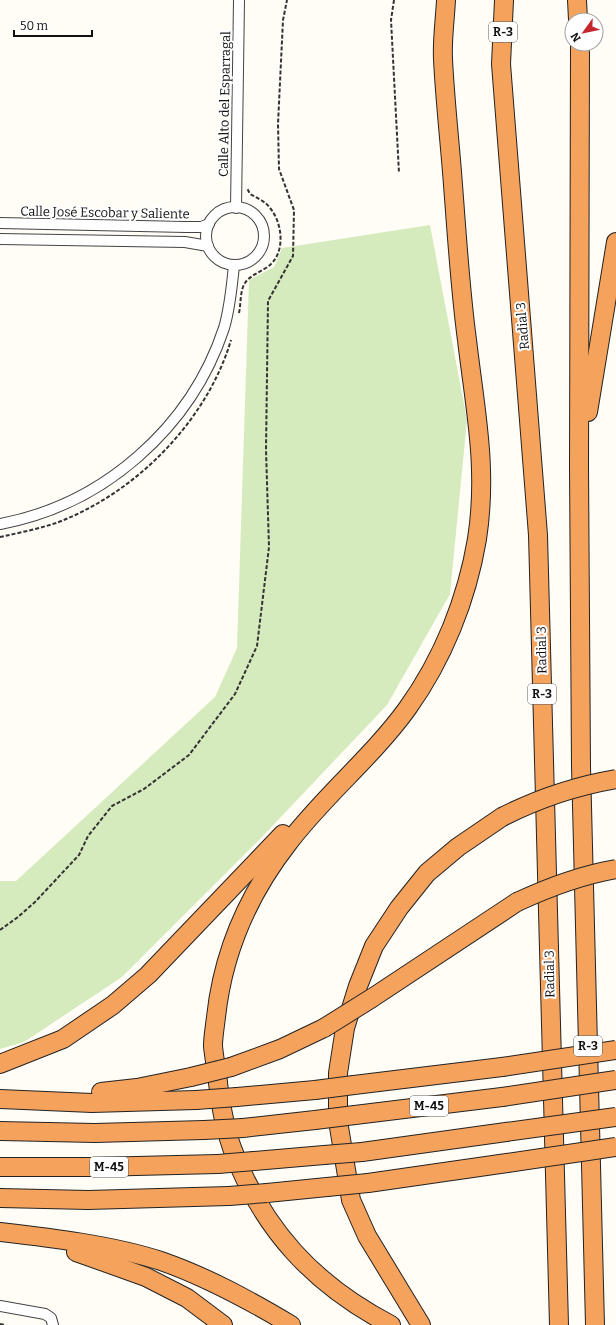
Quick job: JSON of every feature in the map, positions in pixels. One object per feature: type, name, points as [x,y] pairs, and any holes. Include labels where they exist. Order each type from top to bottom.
[{"type":"highway","points":[[391,1325],[362,1310],[326,1284],[293,1252],[273,1228],[255,1201],[240,1170],[223,1124],[213,1044],[219,991],[229,949],[256,888],[290,840],[385,736],[408,708],[430,672],[453,624],[469,577],[477,538],[482,495],[480,430],[466,338],[443,56],[446,0]]},
{"type":"highway","name":"Radial 3","points":[[504,0],[501,64],[538,535],[559,1325]]},
{"type":"highway","points":[[577,0],[578,12]]},
{"type":"highway","name":"R-3","points":[[580,52],[579,466],[581,766],[595,1325]]},
{"type":"highway","points":[[579,466],[616,242]]},
{"type":"highway","points":[[0,1064],[62,1039],[114,1005],[148,976],[338,776],[385,736]]},
{"type":"highway","points":[[421,1325],[367,1236],[351,1200],[338,1121],[338,1073],[345,1028],[358,986],[374,946],[398,908],[427,873],[458,847],[502,816],[533,801],[563,790],[616,779]]},
{"type":"highway","points":[[0,1096],[93,1093],[137,1088],[231,1067],[280,1049],[324,1028],[372,998],[516,902],[556,884],[593,873],[616,869]]},
{"type":"highway","points":[[0,1099],[92,1103],[196,1100],[237,1097],[316,1090],[502,1067],[616,1050]]},
{"type":"highway","name":"M-45","points":[[0,1131],[95,1133],[243,1128],[502,1097],[616,1080]]},
{"type":"highway","name":"M-45","points":[[0,1167],[95,1167],[218,1164],[362,1152],[616,1117]]},
{"type":"highway","points":[[0,1198],[88,1200],[229,1196],[267,1193],[368,1183],[616,1147]]},
{"type":"highway","points":[[0,1232],[94,1245],[160,1261],[203,1278],[246,1298],[291,1325]]},
{"type":"highway","points":[[0,1240],[47,1246],[79,1253],[146,1276],[187,1298],[223,1325]]},
{"type":"street","name":"Calle Alto del Esparragal","points":[[236,208],[239,0]]},
{"type":"street","points":[[236,208],[245,210],[257,218],[262,227],[264,237],[262,247],[256,255],[244,264],[234,265],[218,260],[208,246],[207,231],[209,224],[220,212],[236,208]]},
{"type":"street","name":"Calle José Escobar y Saliente","points":[[0,223],[186,228],[201,227],[209,224]]},
{"type":"street","points":[[0,239],[185,242],[208,246]]},
{"type":"street","points":[[0,524],[26,519],[71,502],[102,484],[141,454],[163,432],[181,410],[206,370],[224,327],[234,265]]},
{"type":"street","points":[[0,1306],[40,1312],[52,1321]]},
{"type":"path","points":[[0,930],[18,918],[35,902],[79,855],[88,836],[112,806],[144,789],[189,755],[235,694],[257,646],[269,547],[266,450],[268,301],[293,256],[294,210],[279,169],[279,117],[284,20],[287,0]]},
{"type":"path","points":[[394,0],[391,20],[399,173]]},
{"type":"path","points":[[238,318],[246,281],[272,264],[278,254],[280,239],[280,231],[277,220],[270,208],[261,200],[250,194],[247,188]]},
{"type":"path","points":[[0,537],[56,522],[93,505],[137,475],[180,433],[193,416],[208,392],[231,339]]},
{"type":"path","points":[[0,1324],[6,1325]]},
{"type":"green space","points":[[430,225],[467,420],[450,594],[387,705],[261,838],[122,977],[24,1042],[0,1049],[0,881],[16,881],[215,697],[237,648],[249,280],[274,267],[282,248]]}]
